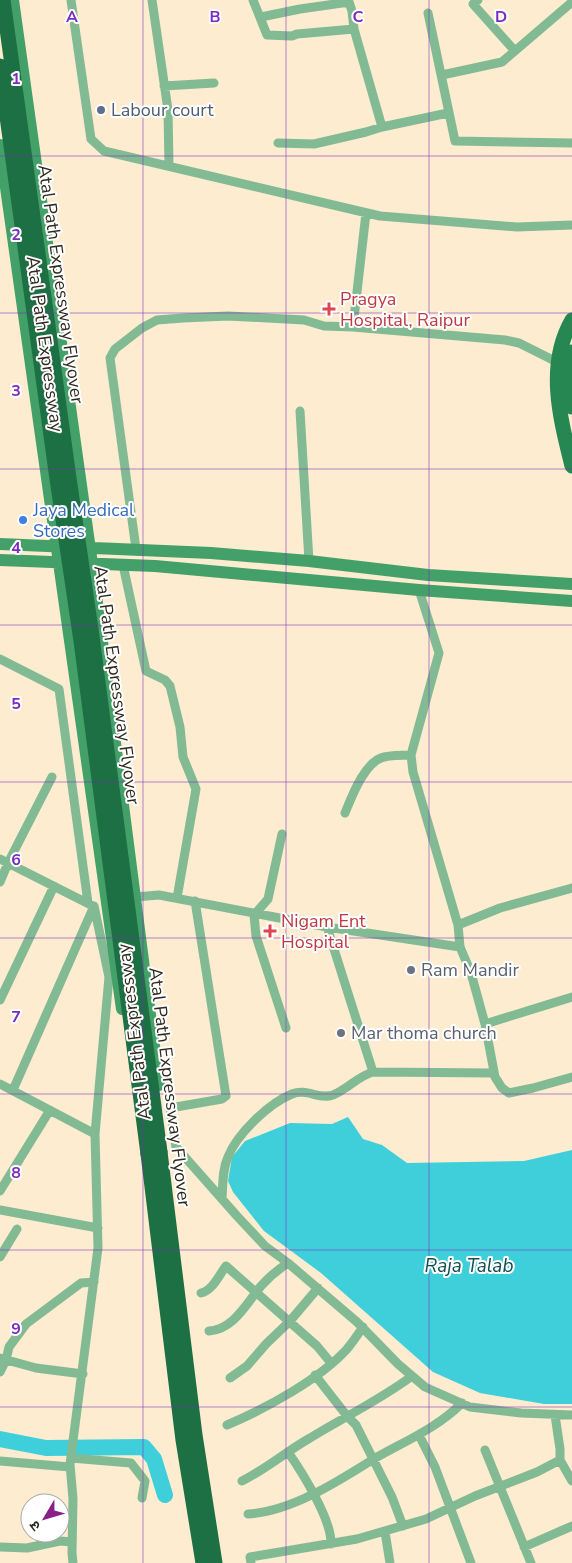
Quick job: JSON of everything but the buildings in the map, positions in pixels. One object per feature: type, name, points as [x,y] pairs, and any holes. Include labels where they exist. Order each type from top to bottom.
[{"type":"highway","name":"Atal Path Expressway Flyover","points":[[3,0],[91,629],[154,1153]]},
{"type":"highway","name":"Atal Path Expressway Flyover","points":[[0,66],[57,480],[154,1153],[195,1478]]},
{"type":"highway","points":[[195,1478],[203,1563]]},
{"type":"highway","points":[[195,1478],[215,1563]]},
{"type":"main road","points":[[572,320],[562,340],[572,407]]},
{"type":"main road","points":[[566,360],[556,379],[560,414],[572,466]]},
{"type":"street","name":"Atal Path Expressway","points":[[13,0],[90,548],[161,1101],[164,1228]]},
{"type":"street","points":[[71,0],[91,139],[104,151],[380,216],[517,227],[572,225]]},
{"type":"street","points":[[152,0],[168,110],[169,166]]},
{"type":"street","points":[[253,0],[261,17],[266,35],[292,36],[354,29]]},
{"type":"street","points":[[478,0],[473,4],[515,51]]},
{"type":"street","points":[[261,17],[299,4],[349,2],[354,29],[382,127]]},
{"type":"street","points":[[442,75],[502,62],[572,2]]},
{"type":"street","points":[[428,13],[455,141],[572,143]]},
{"type":"street","points":[[164,86],[214,83]]},
{"type":"street","points":[[278,143],[314,144],[448,113]]},
{"type":"street","name":"Atal Path Expressway","points":[[0,145],[5,216],[56,547],[139,1132],[164,1228]]},
{"type":"street","points":[[353,327],[366,213]]},
{"type":"street","points":[[136,549],[110,358],[115,349],[142,328],[157,320],[228,316],[304,320],[324,326],[505,340],[519,343],[566,360]]},
{"type":"street","points":[[300,411],[309,562]]},
{"type":"street","points":[[0,544],[155,550],[309,562],[428,575],[572,584]]},
{"type":"street","points":[[155,550],[155,566]]},
{"type":"street","points":[[0,560],[155,566],[419,590],[572,601]]},
{"type":"street","points":[[123,565],[146,672],[164,680],[170,686],[180,727],[183,757],[196,790],[177,898]]},
{"type":"street","points":[[419,590],[439,652],[411,755],[413,772],[458,925],[460,947],[471,973],[485,1024],[494,1073],[502,1088],[509,1093],[572,1077]]},
{"type":"street","points":[[0,659],[59,689],[91,905],[109,977],[95,1134],[98,1248],[71,1462],[73,1563]]},
{"type":"street","points":[[345,813],[366,770],[382,757],[411,755]]},
{"type":"street","points":[[0,882],[4,861],[52,777]]},
{"type":"street","points":[[282,834],[268,899],[256,913],[256,936],[286,1028]]},
{"type":"street","points":[[4,861],[91,905]]},
{"type":"street","points":[[0,1000],[54,886]]},
{"type":"street","points":[[458,925],[500,908],[572,888]]},
{"type":"street","points":[[135,897],[159,895],[327,927],[460,947]]},
{"type":"street","points":[[194,901],[226,1096],[222,1099],[170,1108],[176,1147],[265,1246],[288,1263],[363,1327],[424,1387],[470,1406],[496,1410],[572,1415]]},
{"type":"street","points":[[13,1090],[91,905]]},
{"type":"street","points":[[327,927],[373,1072]]},
{"type":"street","points":[[485,1024],[572,997]]},
{"type":"street","points":[[222,1199],[227,1158],[237,1139],[268,1109],[292,1094],[303,1091],[322,1097],[332,1095],[361,1077],[373,1072],[494,1073]]},
{"type":"street","points":[[0,1084],[95,1134]]},
{"type":"street","points":[[0,1190],[50,1110]]},
{"type":"street","points":[[0,1210],[98,1228]]},
{"type":"street","points":[[0,1257],[17,1229]]},
{"type":"street","points":[[209,1332],[228,1326],[276,1270],[288,1263]]},
{"type":"street","points":[[201,1292],[206,1292],[211,1287],[226,1266],[318,1346],[331,1363]]},
{"type":"street","points":[[0,1372],[3,1359],[9,1347],[26,1324],[81,1283],[94,1282]]},
{"type":"street","points":[[230,1378],[247,1366],[290,1321],[318,1288]]},
{"type":"street","points":[[228,1425],[246,1417],[315,1375],[346,1350],[363,1327]]},
{"type":"street","points":[[3,1359],[36,1368],[83,1374]]},
{"type":"street","points":[[315,1375],[347,1416],[356,1424],[392,1497],[403,1526]]},
{"type":"street","points":[[242,1481],[258,1473],[288,1452],[347,1416],[394,1390],[412,1376]]},
{"type":"street","points":[[248,1514],[256,1514],[290,1504],[313,1493],[436,1426],[462,1403]]},
{"type":"street","points":[[555,1415],[560,1460],[572,1481]]},
{"type":"street","points":[[419,1435],[434,1467],[472,1563]]},
{"type":"street","points":[[485,1450],[531,1563]]},
{"type":"street","points":[[288,1452],[313,1493],[331,1535],[331,1544]]},
{"type":"street","points":[[251,1563],[250,1557],[331,1544],[385,1532],[426,1519],[537,1472],[560,1460]]},
{"type":"street","points":[[0,1461],[131,1463],[144,1480],[142,1498]]},
{"type":"street","points":[[524,1547],[572,1526]]},
{"type":"street","points":[[385,1532],[390,1563]]},
{"type":"street","points":[[0,1547],[27,1548],[60,1541],[72,1542]]},
{"type":"water","name":"Raja Talab","points":[[348,1117],[363,1139],[382,1145],[407,1163],[524,1161],[572,1150],[572,1404],[544,1404],[480,1393],[433,1372],[321,1273],[264,1231],[233,1192],[228,1181],[232,1157],[245,1141],[290,1123],[332,1124]]},
{"type":"waterway","points":[[0,1439],[46,1448],[144,1447],[154,1459],[165,1495]]},
{"type":"place","name":"Labour court","points":[[101,110]]},
{"type":"place","name":"Pragya Hospital, Raipur","points":[[329,309]]},
{"type":"place","name":"Jaya Medical Stores","points":[[23,520]]},
{"type":"place","name":"Nigam Ent Hospital","points":[[270,931]]},
{"type":"place","name":"Ram Mandir","points":[[411,970]]},
{"type":"place","name":"Mar thoma church","points":[[341,1033]]}]
